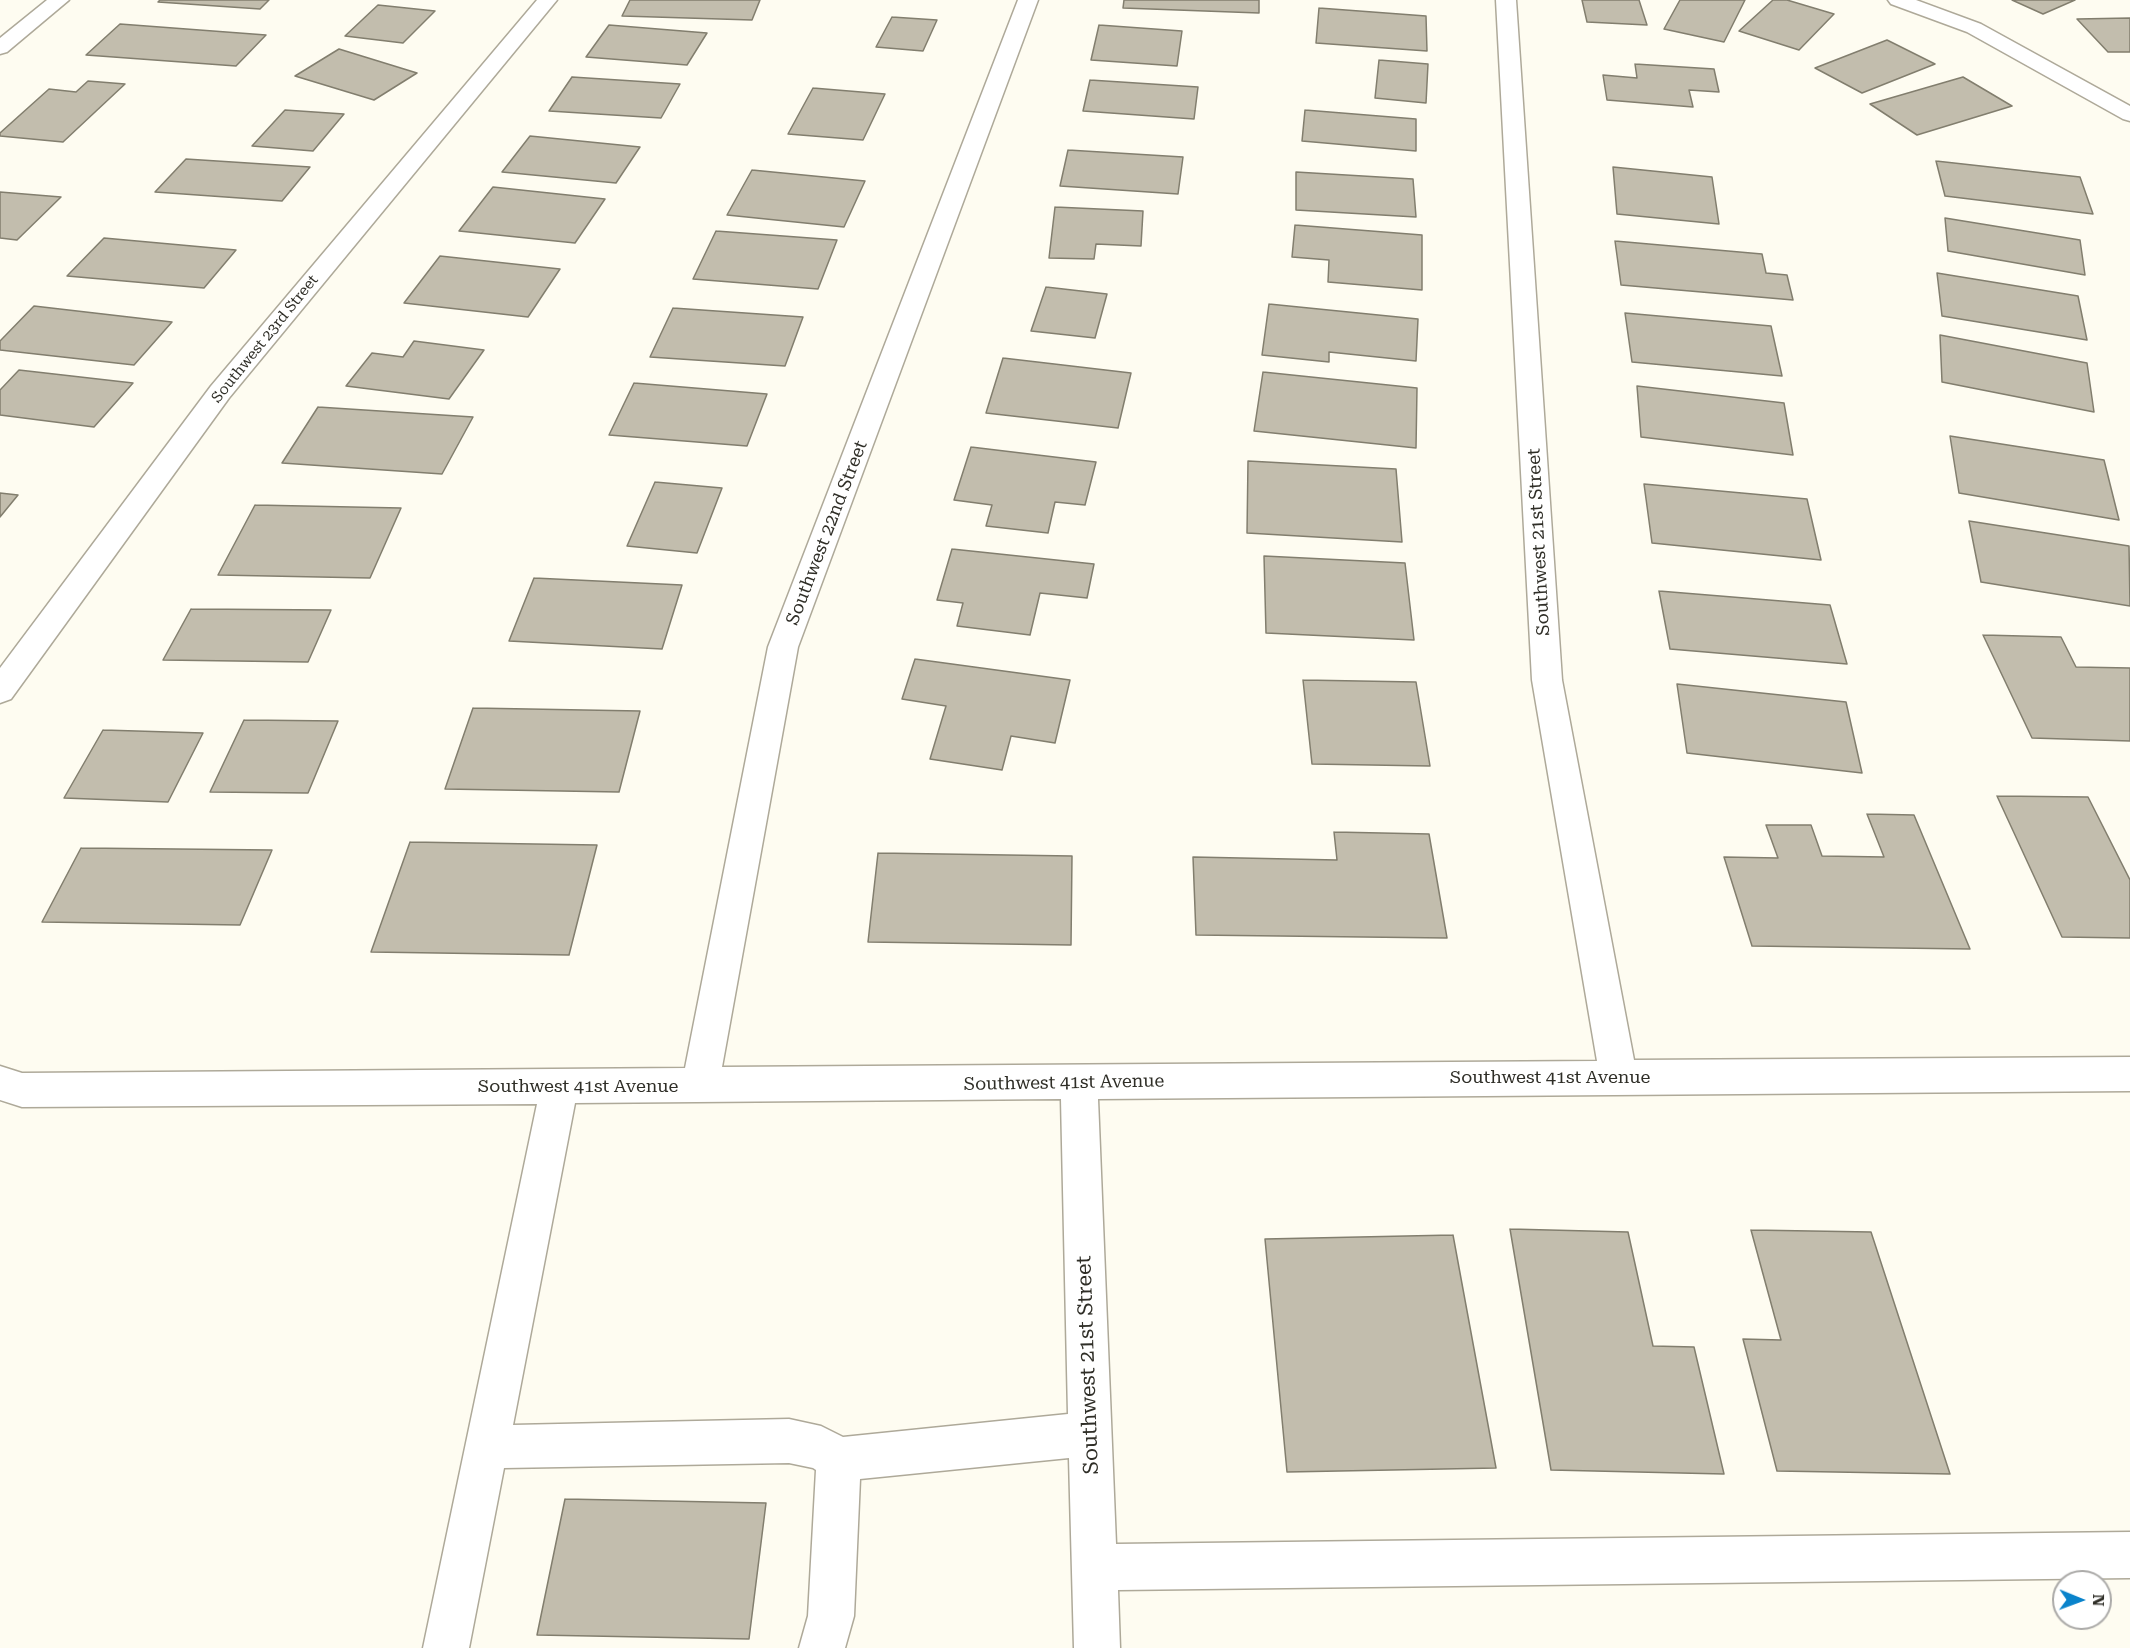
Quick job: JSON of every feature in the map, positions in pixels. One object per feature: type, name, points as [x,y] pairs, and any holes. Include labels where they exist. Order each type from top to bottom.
[{"type":"street","points":[[0,48],[59,0]]},
{"type":"street","name":"Southwest 23rd Street","points":[[0,691],[220,392],[547,0]]},
{"type":"street","name":"Southwest 22nd Street","points":[[700,1086],[783,647],[1028,0]]},
{"type":"street","name":"Southwest 21st Street","points":[[1506,0],[1547,680],[1619,1078]]},
{"type":"street","points":[[1898,0],[1974,28],[2130,115]]},
{"type":"street","name":"Southwest 41st Avenue","points":[[0,1083],[22,1090],[2130,1074]]},
{"type":"street","name":"Southwest 21st Street","points":[[1079,1083],[1097,1648]]},
{"type":"street","points":[[446,1648],[559,1087]]},
{"type":"street","points":[[486,1447],[789,1441],[821,1448],[839,1460],[1090,1434]]},
{"type":"street","points":[[822,1648],[831,1616],[839,1460]]},
{"type":"street","points":[[1094,1567],[2130,1555]]},
{"type":"building","points":[[160,0],[269,0],[260,9],[158,2]]},
{"type":"building","points":[[630,0],[760,0],[752,20],[622,16]]},
{"type":"building","points":[[1124,0],[1259,0],[1259,13],[1123,8]]},
{"type":"building","points":[[1582,0],[1639,0],[1647,25],[1587,22]]},
{"type":"building","points":[[1680,0],[1745,0],[1724,42],[1664,29]]},
{"type":"building","points":[[1773,0],[1787,0],[1834,14],[1799,50],[1739,31]]},
{"type":"building","points":[[2012,0],[2075,0],[2043,14]]},
{"type":"building","points":[[378,5],[435,11],[403,43],[345,36]]},
{"type":"building","points":[[1319,8],[1426,16],[1427,51],[1316,43]]},
{"type":"building","points":[[892,17],[937,20],[923,51],[876,47]]},
{"type":"building","points":[[2130,18],[2130,52],[2108,52],[2077,19]]},
{"type":"building","points":[[120,24],[266,35],[236,66],[86,55]]},
{"type":"building","points":[[609,25],[707,33],[687,65],[586,57]]},
{"type":"building","points":[[1099,25],[1182,31],[1177,66],[1091,60]]},
{"type":"building","points":[[1887,40],[1935,64],[1862,93],[1815,68]]},
{"type":"building","points":[[339,49],[417,73],[374,100],[295,76]]},
{"type":"building","points":[[1379,60],[1428,64],[1426,103],[1375,98]]},
{"type":"building","points":[[1635,64],[1714,69],[1719,92],[1689,90],[1693,107],[1607,100],[1603,75],[1637,78]]},
{"type":"building","points":[[572,77],[680,84],[661,118],[549,111]]},
{"type":"building","points":[[1963,77],[2012,106],[1917,135],[1870,104]]},
{"type":"building","points":[[1090,80],[1198,87],[1194,119],[1083,111]]},
{"type":"building","points":[[88,81],[125,84],[63,142],[0,136],[0,133],[49,89],[76,92]]},
{"type":"building","points":[[813,88],[885,94],[863,140],[788,134]]},
{"type":"building","points":[[285,110],[344,114],[313,151],[252,146]]},
{"type":"building","points":[[1305,110],[1416,119],[1416,151],[1302,141]]},
{"type":"building","points":[[530,136],[640,147],[616,183],[502,172]]},
{"type":"building","points":[[1068,150],[1183,157],[1178,194],[1060,186]]},
{"type":"building","points":[[186,159],[310,167],[282,201],[155,192]]},
{"type":"building","points":[[1936,161],[2080,177],[2093,214],[1945,196]]},
{"type":"building","points":[[1613,167],[1712,177],[1719,224],[1617,214]]},
{"type":"building","points":[[752,170],[865,181],[844,227],[727,215]]},
{"type":"building","points":[[1296,172],[1413,179],[1416,217],[1296,210]]},
{"type":"building","points":[[493,187],[605,199],[575,243],[459,231]]},
{"type":"building","points":[[0,192],[61,197],[17,240],[0,238]]},
{"type":"building","points":[[1055,207],[1143,211],[1141,246],[1096,244],[1094,259],[1049,258]]},
{"type":"building","points":[[1945,218],[2080,240],[2085,275],[1948,251]]},
{"type":"building","points":[[1295,225],[1422,235],[1422,290],[1328,282],[1329,260],[1292,257]]},
{"type":"building","points":[[716,231],[837,240],[818,289],[693,279]]},
{"type":"building","points":[[104,238],[236,250],[204,288],[67,276]]},
{"type":"building","points":[[1615,241],[1762,254],[1766,273],[1787,275],[1793,300],[1621,285]]},
{"type":"building","points":[[440,256],[560,269],[528,317],[404,303]]},
{"type":"building","points":[[1937,273],[2078,296],[2087,340],[1942,316]]},
{"type":"building","points":[[1046,287],[1107,294],[1095,338],[1031,331]]},
{"type":"building","points":[[1269,304],[1418,319],[1416,361],[1329,352],[1329,362],[1262,355]]},
{"type":"building","points":[[34,306],[172,322],[134,365],[0,350],[0,341]]},
{"type":"building","points":[[673,308],[803,317],[785,366],[650,357]]},
{"type":"building","points":[[1625,313],[1771,326],[1782,376],[1632,362]]},
{"type":"building","points":[[1940,335],[2087,363],[2094,412],[1942,382]]},
{"type":"building","points":[[414,341],[484,350],[449,399],[346,386],[372,353],[403,357]]},
{"type":"building","points":[[1003,358],[1131,373],[1118,428],[986,413]]},
{"type":"building","points":[[19,370],[133,383],[94,427],[0,415],[0,390]]},
{"type":"building","points":[[1263,372],[1417,388],[1416,448],[1254,431]]},
{"type":"building","points":[[634,383],[767,394],[747,446],[609,435]]},
{"type":"building","points":[[1637,386],[1784,403],[1793,455],[1641,437]]},
{"type":"building","points":[[318,407],[473,417],[442,474],[282,463]]},
{"type":"building","points":[[1950,436],[2104,460],[2119,520],[1959,493]]},
{"type":"building","points":[[971,447],[1096,462],[1085,505],[1055,502],[1048,533],[986,526],[992,505],[954,500]]},
{"type":"building","points":[[1248,461],[1396,469],[1402,542],[1247,533]]},
{"type":"building","points":[[655,482],[722,488],[697,553],[627,546]]},
{"type":"building","points":[[1644,484],[1807,499],[1821,560],[1652,543]]},
{"type":"building","points":[[0,493],[18,495],[0,517]]},
{"type":"building","points":[[255,505],[401,508],[370,578],[218,575]]},
{"type":"building","points":[[1969,521],[2129,546],[2130,606],[1981,582]]},
{"type":"building","points":[[952,549],[1094,564],[1087,598],[1040,593],[1030,635],[957,626],[963,603],[937,600]]},
{"type":"building","points":[[1264,556],[1405,563],[1414,640],[1266,633]]},
{"type":"building","points":[[534,578],[682,585],[662,649],[509,641]]},
{"type":"building","points":[[1659,591],[1830,605],[1847,664],[1670,649]]},
{"type":"building","points":[[191,609],[331,610],[308,662],[163,660]]},
{"type":"building","points":[[1983,635],[2061,637],[2076,667],[2130,668],[2130,741],[2032,738]]},
{"type":"building","points":[[915,659],[1070,680],[1055,743],[1011,736],[1002,770],[930,759],[946,706],[902,699]]},
{"type":"building","points":[[1303,680],[1416,682],[1430,766],[1312,764]]},
{"type":"building","points":[[1677,684],[1846,702],[1862,773],[1687,753]]},
{"type":"building","points":[[473,708],[640,711],[619,792],[445,789]]},
{"type":"building","points":[[244,720],[338,721],[308,793],[210,792]]},
{"type":"building","points":[[103,730],[203,733],[168,802],[64,798]]},
{"type":"building","points":[[1997,796],[2088,797],[2130,880],[2130,938],[2062,937]]},
{"type":"building","points":[[1867,814],[1914,815],[1970,949],[1752,946],[1724,857],[1778,858],[1766,825],[1811,825],[1822,856],[1884,857]]},
{"type":"building","points":[[1334,832],[1429,834],[1447,938],[1196,935],[1193,857],[1337,860]]},
{"type":"building","points":[[410,842],[597,845],[569,955],[371,952]]},
{"type":"building","points":[[81,848],[272,850],[240,925],[42,922]]},
{"type":"building","points":[[878,853],[1072,856],[1071,945],[868,942]]},
{"type":"building","points":[[1510,1229],[1628,1232],[1653,1346],[1694,1347],[1724,1474],[1551,1470]]},
{"type":"building","points":[[1751,1230],[1871,1232],[1950,1474],[1777,1471],[1743,1339],[1781,1340]]},
{"type":"building","points":[[1453,1235],[1496,1468],[1287,1472],[1265,1239]]},
{"type":"building","points":[[565,1499],[766,1503],[749,1639],[537,1635]]}]
